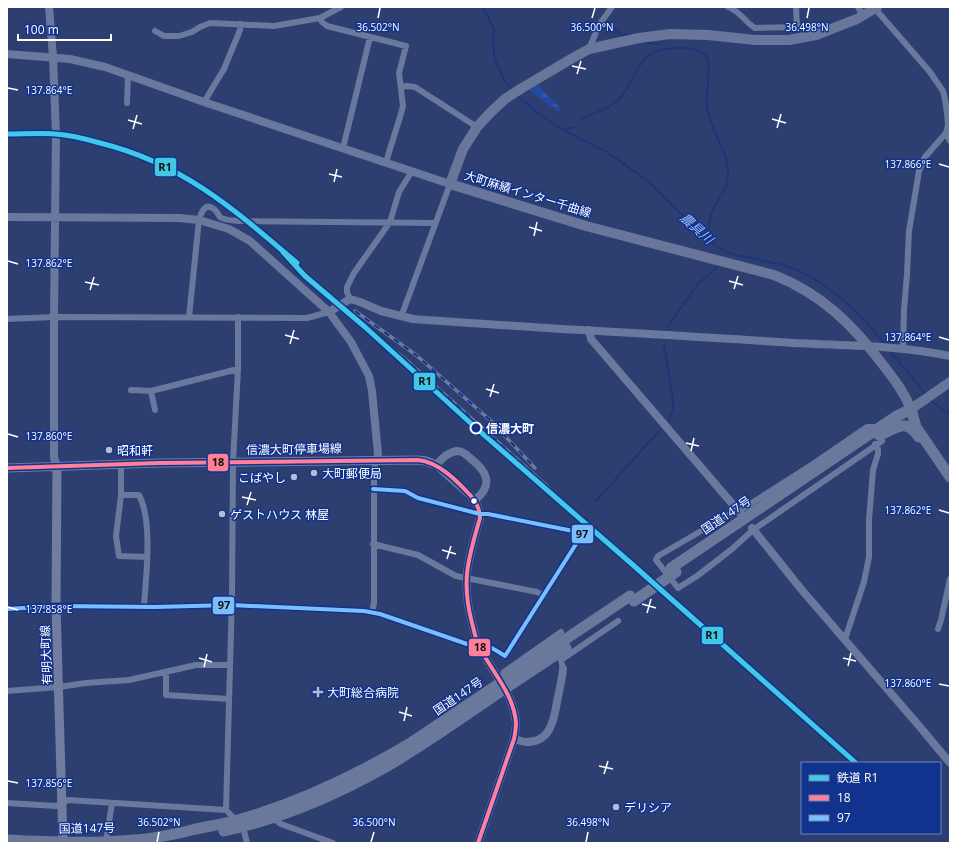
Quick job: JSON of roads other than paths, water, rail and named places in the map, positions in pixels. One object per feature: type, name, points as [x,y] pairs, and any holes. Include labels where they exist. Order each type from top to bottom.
[{"type":"highway","name":"国道147号","points":[[167,843],[240,824],[269,814],[373,765],[409,744],[502,686],[673,570],[877,436],[895,417],[911,409]]},
{"type":"highway","points":[[911,409],[916,427],[950,477]]},
{"type":"highway","points":[[911,409],[950,467]]},
{"type":"highway","points":[[877,436],[898,426],[913,429],[929,452],[935,455]]},
{"type":"highway","name":"国道147号","points":[[7,840],[63,843],[136,840],[240,824]]},
{"type":"main road","name":"大町麻績インター千曲線","points":[[876,7],[860,11],[816,35],[789,40],[770,41],[708,35],[670,34],[639,38],[589,49],[522,88],[508,97],[491,112],[477,127],[463,149],[450,184],[586,226],[751,269],[787,280],[831,308],[872,347],[901,390],[911,409]]},
{"type":"main road","points":[[911,409],[950,382]]},
{"type":"main road","name":"信濃大町停車場線","points":[[7,468],[121,464],[377,460],[418,460],[436,465]]},
{"type":"main road","name":"有明大町線","points":[[58,466],[56,606],[63,843]]},
{"type":"street","points":[[49,7],[56,119],[54,458],[58,466]]},
{"type":"street","points":[[155,31],[164,36],[179,36],[192,32],[206,24],[274,26],[320,18],[341,7]]},
{"type":"street","points":[[589,49],[599,25],[612,7]]},
{"type":"street","points":[[728,7],[736,11],[755,28],[808,28],[816,35]]},
{"type":"street","points":[[796,7],[797,27]]},
{"type":"street","points":[[876,7],[930,72],[943,91],[946,99],[948,124],[946,133],[925,156],[919,171],[909,231],[904,310],[899,349]]},
{"type":"street","points":[[320,18],[327,26],[406,46],[399,73],[399,79],[402,87],[402,106],[386,162]]},
{"type":"street","points":[[204,102],[224,69],[240,30],[240,24]]},
{"type":"street","points":[[343,148],[370,37]]},
{"type":"street","points":[[7,54],[53,58],[94,64],[450,184],[400,317]]},
{"type":"street","points":[[128,75],[128,103]]},
{"type":"street","points":[[402,87],[415,87],[477,127]]},
{"type":"street","points":[[946,133],[950,140]]},
{"type":"street","points":[[350,299],[347,287],[354,273],[390,222],[399,192],[412,171]]},
{"type":"street","points":[[189,317],[199,220],[204,208],[211,208],[220,218],[226,220],[435,223]]},
{"type":"street","points":[[7,217],[179,218],[199,220],[229,229],[250,241],[329,312],[351,342],[369,376],[372,391],[377,460],[374,468],[373,489],[374,603],[372,612]]},
{"type":"street","points":[[7,319],[54,317],[307,318],[329,312],[350,299],[400,317],[430,320],[872,347],[950,356]]},
{"type":"street","points":[[226,810],[233,462],[238,369],[238,317]]},
{"type":"street","points":[[589,330],[591,339],[740,513]]},
{"type":"street","points":[[131,390],[151,391],[238,369]]},
{"type":"street","points":[[151,391],[155,410]]},
{"type":"street","points":[[845,639],[864,582],[869,557],[869,520],[873,470],[878,454],[877,436],[875,427],[867,427],[740,513],[734,512],[658,556],[656,560],[678,588],[697,576],[732,549],[753,529],[877,436]]},
{"type":"street","points":[[475,500],[482,495],[487,482],[483,470],[464,453],[455,451],[448,454],[436,465],[475,500],[480,514],[469,556],[466,578],[467,605],[478,643],[502,686],[514,715],[516,724],[514,739],[478,843]]},
{"type":"street","points":[[121,464],[121,495],[116,536],[119,556],[147,557]]},
{"type":"street","points":[[7,609],[56,606],[231,605],[372,612],[467,644],[478,643],[490,646],[505,656],[583,533],[488,514],[480,514],[418,498],[405,491],[373,489]]},
{"type":"street","points":[[121,495],[139,495],[144,503],[147,532],[144,606]]},
{"type":"street","points":[[753,529],[801,589],[950,763]]},
{"type":"street","points":[[373,544],[412,552],[449,572],[466,578],[537,592],[544,596]]},
{"type":"street","points":[[938,629],[950,578]]},
{"type":"street","points":[[514,739],[526,742],[533,741],[538,740],[547,734],[552,727],[555,715],[563,669],[561,660],[618,621]]},
{"type":"street","points":[[502,686],[504,672],[561,632]]},
{"type":"street","points":[[7,692],[86,683],[129,680],[196,665],[230,665]]},
{"type":"street","points":[[166,672],[166,695],[229,699]]},
{"type":"street","points":[[7,803],[56,806],[68,800],[226,810],[240,824],[247,843]]},
{"type":"street","points":[[106,842],[112,803]]},
{"type":"street","points":[[269,814],[281,824],[333,843]]},
{"type":"waterway","name":"農具川","points":[[483,7],[494,30],[493,44],[495,60],[506,83],[513,90]]},
{"type":"waterway","points":[[605,23],[623,35],[632,35]]},
{"type":"waterway","points":[[647,43],[659,44]]},
{"type":"waterway","points":[[581,119],[608,107],[617,101],[625,91],[639,66],[644,60],[655,52],[674,48],[688,48],[705,55],[709,71],[707,106],[728,167],[728,179],[725,188],[714,208],[710,220],[710,241]]},
{"type":"waterway","name":"農具川","points":[[517,95],[541,116],[563,130],[607,152],[648,181],[710,242],[731,254],[784,265],[804,273],[819,282],[841,298],[866,321],[885,345]]},
{"type":"waterway","points":[[564,129],[574,127]]},
{"type":"waterway","points":[[668,326],[698,284],[718,266]]},
{"type":"waterway","points":[[664,345],[673,399],[673,410],[669,421]]},
{"type":"waterway","name":"農具川","points":[[889,350],[926,394]]},
{"type":"waterway","name":"農具川","points":[[930,399],[950,414]]},
{"type":"waterway","points":[[596,501],[660,430]]},
{"type":"railway","points":[[355,311],[416,355],[490,420],[535,468]]},
{"type":"railway","points":[[365,327],[404,358],[546,485],[565,506]]},
{"type":"rail line","name":"R1","points":[[7,134],[49,134],[72,136],[129,152],[157,163],[182,176],[229,207],[297,263]]},
{"type":"rail line","name":"R1","points":[[283,252],[305,276],[365,327],[476,428],[855,762]]},
{"type":"place","name":"信濃大町","points":[[476,428]]},
{"type":"place","name":"昭和軒","points":[[109,450]]},
{"type":"place","name":"大町郵便局","points":[[314,473]]},
{"type":"place","name":"こばやし","points":[[294,477]]},
{"type":"place","name":"ゲストハウス 林屋","points":[[222,514]]},
{"type":"place","name":"大町総合病院","points":[[318,692]]},
{"type":"place","name":"デリシア","points":[[616,807]]}]
